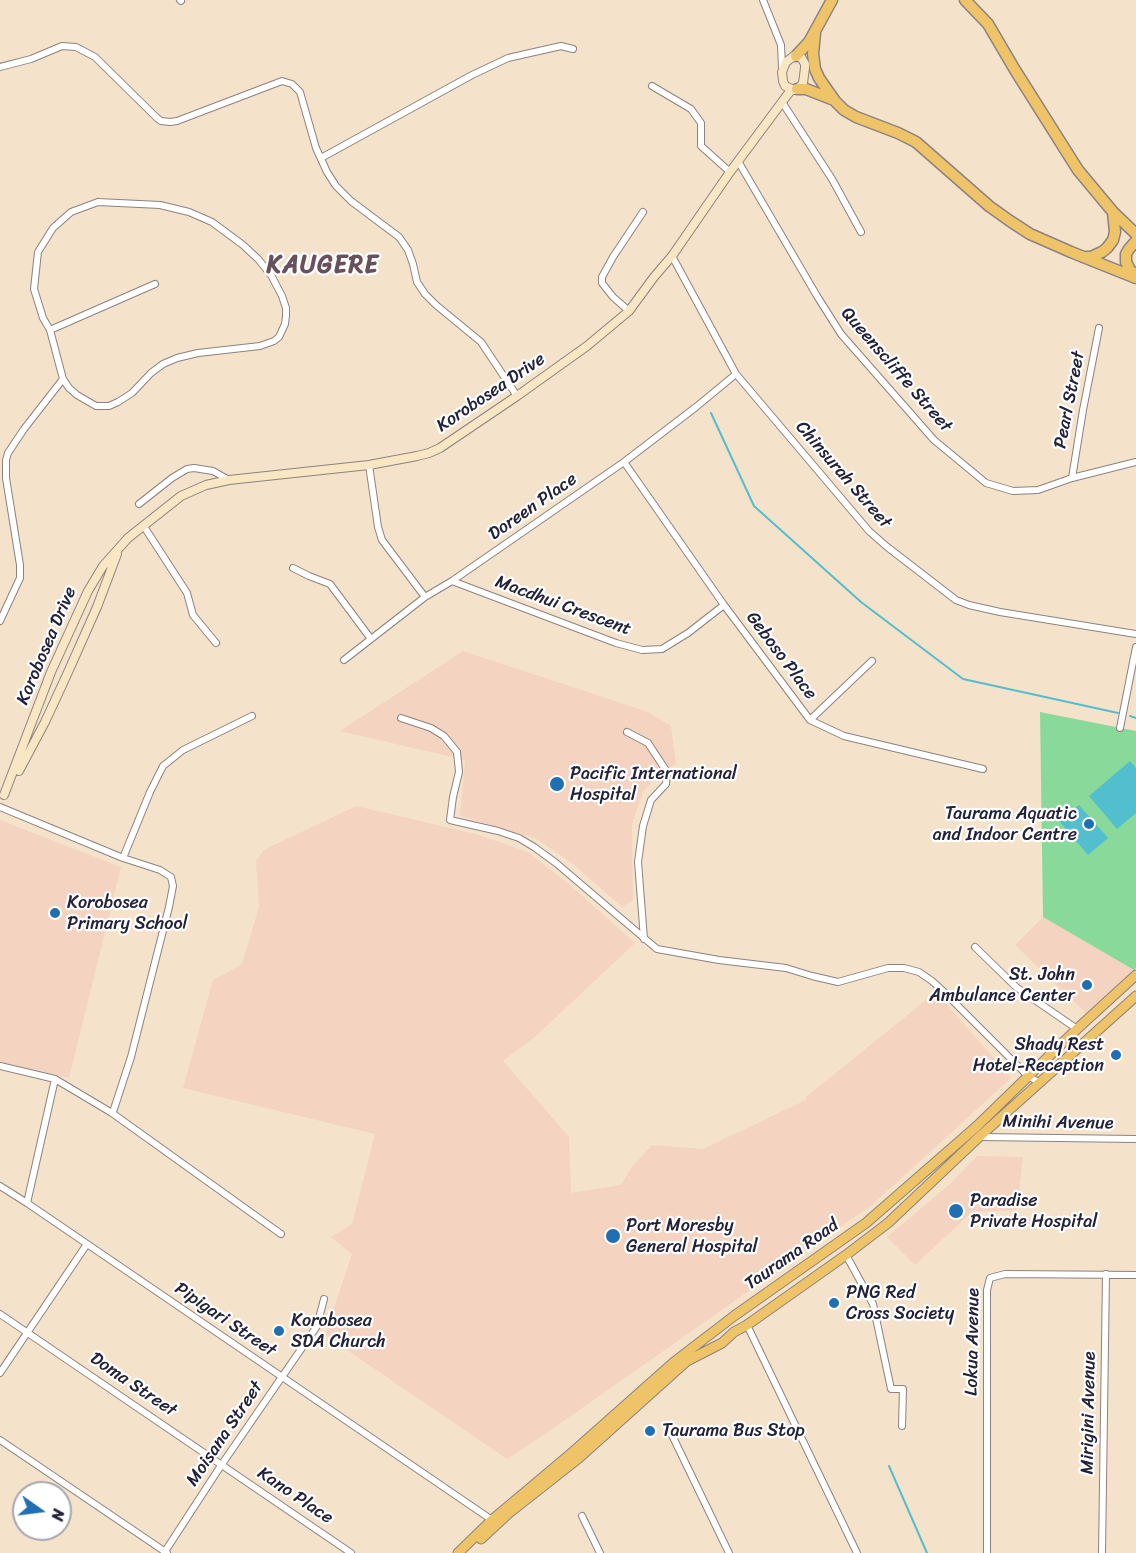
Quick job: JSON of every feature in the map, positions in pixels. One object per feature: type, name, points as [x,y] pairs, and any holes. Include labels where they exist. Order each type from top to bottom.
[{"type":"highway","points":[[795,56],[815,33],[832,0]]},
{"type":"highway","points":[[964,0],[988,24],[1078,170],[1113,212],[1136,234]]},
{"type":"highway","points":[[815,33],[813,54],[815,69],[819,78],[844,110],[916,142],[989,206],[1030,234],[1081,257],[1136,277]]},
{"type":"highway","points":[[794,90],[806,89],[835,100]]},
{"type":"highway","points":[[1081,257],[1090,257],[1102,252],[1113,240],[1115,232],[1113,212]]},
{"type":"highway","points":[[1136,242],[1129,249],[1125,262],[1136,277]]},
{"type":"main road","points":[[782,101],[782,71],[786,62],[795,56],[801,57],[805,64],[803,83],[794,90],[785,86],[783,81]]},
{"type":"main road","name":"Korobosea Drive","points":[[2,797],[51,672],[78,612],[103,566],[128,538],[181,496],[206,485],[228,480],[369,465],[429,453],[440,448],[587,346],[629,311],[672,256],[782,101],[794,90]]},
{"type":"main road","name":"Korobosea Drive","points":[[2,797],[24,762],[69,670],[104,591],[118,550]]},
{"type":"main road","name":"Taurama Road","points":[[459,1553],[492,1520],[674,1362],[734,1316],[866,1223],[976,1126],[1136,975]]},
{"type":"main road","name":"Taurama Road","points":[[467,1553],[509,1513],[579,1458],[687,1361],[722,1343],[734,1332],[846,1256],[888,1223],[979,1137],[1136,996]]},
{"type":"main road","points":[[1110,999],[1123,1009]]},
{"type":"street","points":[[763,0],[781,45],[782,71]]},
{"type":"street","points":[[781,45],[795,56]]},
{"type":"street","points":[[0,67],[31,59],[62,46],[76,47],[95,57],[157,118],[170,122],[282,81],[292,84],[300,92],[321,158],[336,186],[351,201],[399,237],[408,250],[417,282],[425,294],[481,342],[517,396]]},
{"type":"street","points":[[321,158],[472,75],[508,58],[561,46],[573,49]]},
{"type":"street","points":[[652,86],[691,109],[701,123],[701,146],[730,172]]},
{"type":"street","points":[[782,101],[832,179],[861,232]]},
{"type":"street","name":"Queenscliffe Street","points":[[738,161],[841,334],[934,440],[986,483],[1012,491],[1038,490],[1072,478],[1136,462]]},
{"type":"street","points":[[98,202],[160,204],[189,212],[212,222],[258,259],[271,275],[286,308],[285,324],[279,337],[274,341],[255,348],[198,353],[177,358],[163,364],[132,393],[109,406],[96,406],[69,388],[63,379],[50,330],[43,318],[34,289],[38,252],[53,228],[71,212],[98,202]]},
{"type":"street","points":[[629,311],[613,297],[602,283],[602,277],[644,212]]},
{"type":"street","name":"Chinsurah Street","points":[[672,256],[736,374],[869,531],[886,546],[956,600],[969,605],[1136,634]]},
{"type":"street","points":[[50,330],[155,284]]},
{"type":"street","name":"Pearl Street","points":[[1072,478],[1099,328]]},
{"type":"street","name":"Doreen Place","points":[[344,660],[425,597],[452,581],[624,462],[736,374]]},
{"type":"street","points":[[0,621],[20,578],[20,565],[6,478],[6,460],[24,429],[63,379]]},
{"type":"street","name":"Geboso Place","points":[[624,462],[724,604],[810,720],[844,736],[983,769]]},
{"type":"street","points":[[369,465],[382,540],[425,597]]},
{"type":"street","points":[[139,504],[186,469],[213,471],[228,480]]},
{"type":"street","points":[[143,525],[187,593],[193,615],[216,643]]},
{"type":"street","points":[[293,568],[330,584],[371,639]]},
{"type":"street","name":"Macdhui Crescent","points":[[452,581],[616,644],[642,650],[662,649],[688,633],[724,604]]},
{"type":"street","points":[[1120,728],[1136,646]]},
{"type":"street","points":[[810,720],[872,662]]},
{"type":"street","points":[[123,858],[163,766],[183,750],[252,716]]},
{"type":"street","points":[[400,718],[431,728],[444,736],[457,752],[459,772],[450,820],[519,838],[556,863],[657,949],[718,960],[786,968],[838,982],[888,968],[904,968],[919,972],[933,981],[1028,1076],[1040,1083]]},
{"type":"street","points":[[627,732],[648,743],[667,772],[666,784],[651,801],[643,826],[639,862],[644,939]]},
{"type":"street","points":[[0,807],[123,858],[160,870],[171,877],[172,886],[168,907],[131,1057],[112,1113]]},
{"type":"street","points":[[975,947],[1016,987],[1077,1029]]},
{"type":"street","points":[[1123,1009],[1136,1007]]},
{"type":"street","points":[[0,1066],[55,1079],[112,1113],[281,1234]]},
{"type":"street","points":[[27,1203],[55,1079]]},
{"type":"street","name":"Minihi Avenue","points":[[979,1137],[1136,1139]]},
{"type":"street","name":"Pipigari Street","points":[[0,1186],[492,1520]]},
{"type":"street","points":[[0,1372],[87,1244]]},
{"type":"street","points":[[846,1256],[873,1304],[891,1389],[903,1389],[902,1426]]},
{"type":"street","name":"Lokua Avenue","points":[[987,1553],[987,1290],[990,1278],[1005,1274],[1136,1275]]},
{"type":"street","name":"Mirigini Avenue","points":[[1102,1553],[1106,1274]]},
{"type":"street","name":"Moisana Street","points":[[165,1552],[222,1464],[317,1326],[324,1299]]},
{"type":"street","name":"Doma Street","points":[[0,1314],[222,1464]]},
{"type":"street","points":[[747,1325],[857,1553]]},
{"type":"street","points":[[670,1431],[729,1553]]},
{"type":"street","points":[[0,1440],[165,1552]]},
{"type":"street","name":"Kano Place","points":[[222,1464],[351,1553]]},
{"type":"street","points":[[582,1516],[600,1553]]},
{"type":"shaded area","name":"Pacific International Hospital","points":[[463,651],[648,712],[671,726],[676,764],[657,776],[643,792],[632,824],[633,900],[622,907],[572,863],[535,838],[460,816],[465,760],[340,731]]},
{"type":"shaded area","points":[[356,806],[476,834],[528,852],[571,886],[635,943],[536,1036],[503,1061],[569,1137],[571,1193],[621,1185],[631,1168],[652,1145],[703,1149],[806,1100],[806,1097],[936,992],[1011,1078],[873,1204],[507,1459],[325,1335],[352,1254],[331,1237],[352,1224],[375,1134],[183,1088],[213,980],[242,964],[259,907],[256,861],[264,850]]},
{"type":"shaded area","name":"Korobosea Primary School","points":[[0,820],[121,867],[69,1078],[0,1062]]},
{"type":"shaded area","points":[[1043,917],[1134,970],[1086,1013],[1015,945]]},
{"type":"shaded area","name":"Paradise Private Hospital","points":[[977,1156],[1023,1157],[1017,1210],[972,1212],[915,1265],[887,1237],[950,1184]]},
{"type":"green space","name":"Taurama Aquatic and Indoor Centre","points":[[1040,712],[1136,731],[1136,968],[1134,970],[1043,917]]},
{"type":"water","points":[[1130,761],[1136,768],[1136,813],[1117,829],[1089,796]]},
{"type":"water","points":[[1079,805],[1108,838],[1088,855],[1060,822]]},
{"type":"waterway","points":[[711,413],[754,506],[861,602],[963,679],[1118,713]]},
{"type":"waterway","points":[[1130,716],[1136,718]]},
{"type":"waterway","points":[[889,1466],[927,1553]]},
{"type":"place","name":"Pacific International Hospital","points":[[557,784]]},
{"type":"place","name":"Taurama Aquatic and Indoor Centre","points":[[1089,824]]},
{"type":"place","name":"Korobosea Primary School","points":[[55,913]]},
{"type":"place","name":"St. John Ambulance Center","points":[[1087,985]]},
{"type":"place","name":"Shady Rest Hotel-Reception","points":[[1116,1055]]},
{"type":"place","name":"Paradise Private Hospital","points":[[956,1211]]},
{"type":"place","name":"Port Moresby General Hospital","points":[[613,1236]]},
{"type":"place","name":"PNG Red Cross Society","points":[[834,1303]]},
{"type":"place","name":"Korobosea SDA Church","points":[[279,1331]]},
{"type":"place","name":"Taurama Bus Stop","points":[[650,1431]]},
{"type":"district","name":"KAUGERE","points":[[323,266]]}]
